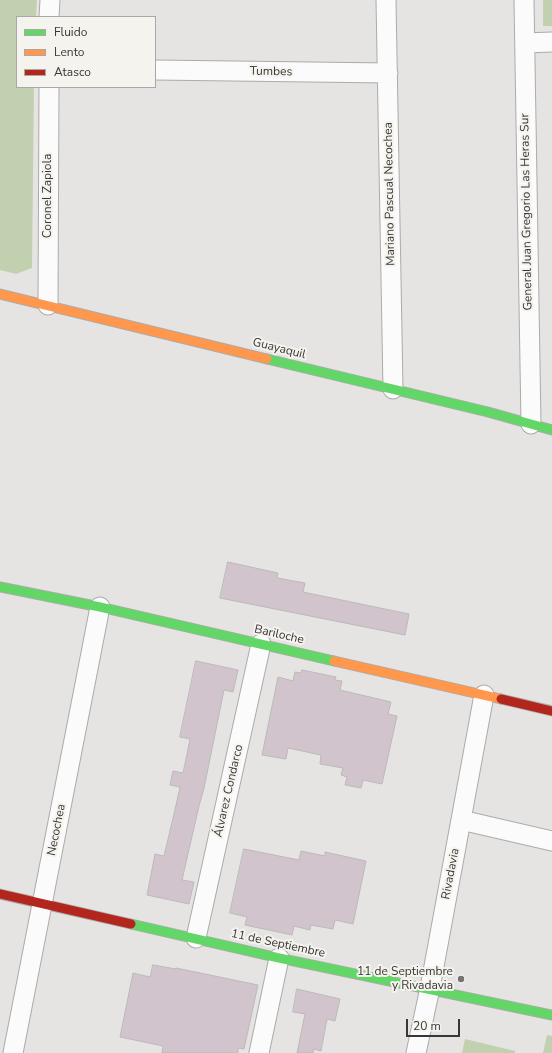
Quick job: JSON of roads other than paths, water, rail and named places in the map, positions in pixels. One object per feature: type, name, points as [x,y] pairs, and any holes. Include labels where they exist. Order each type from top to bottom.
[{"type":"street","points":[[49,16],[50,0]]},
{"type":"street","name":"Mariano Pascual Necochea","points":[[386,0],[393,389]]},
{"type":"street","name":"General Juan Gregorio Las Heras Sur","points":[[524,0],[531,424]]},
{"type":"street","points":[[525,43],[552,42]]},
{"type":"street","name":"Tumbes","points":[[156,70],[388,73]]},
{"type":"street","name":"Coronel Zapiola","points":[[48,305],[49,88]]},
{"type":"street","name":"Guayaquil","points":[[0,294],[393,389],[552,430]]},
{"type":"street","name":"Bariloche","points":[[0,587],[100,607],[552,711]]},
{"type":"street","name":"Necochea","points":[[13,1053],[100,607]]},
{"type":"street","name":"Álvarez Condarco","points":[[196,938],[261,644]]},
{"type":"street","name":"Rivadavia","points":[[416,1053],[430,988],[484,695]]},
{"type":"street","points":[[461,820],[552,841]]},
{"type":"street","name":"11 de Septiembre","points":[[0,894],[279,958],[430,988],[552,1015]]},
{"type":"street","points":[[259,1053],[279,958]]},
{"type":"place","name":"11 de Septiembre y Rivadavia","points":[[461,979]]}]
